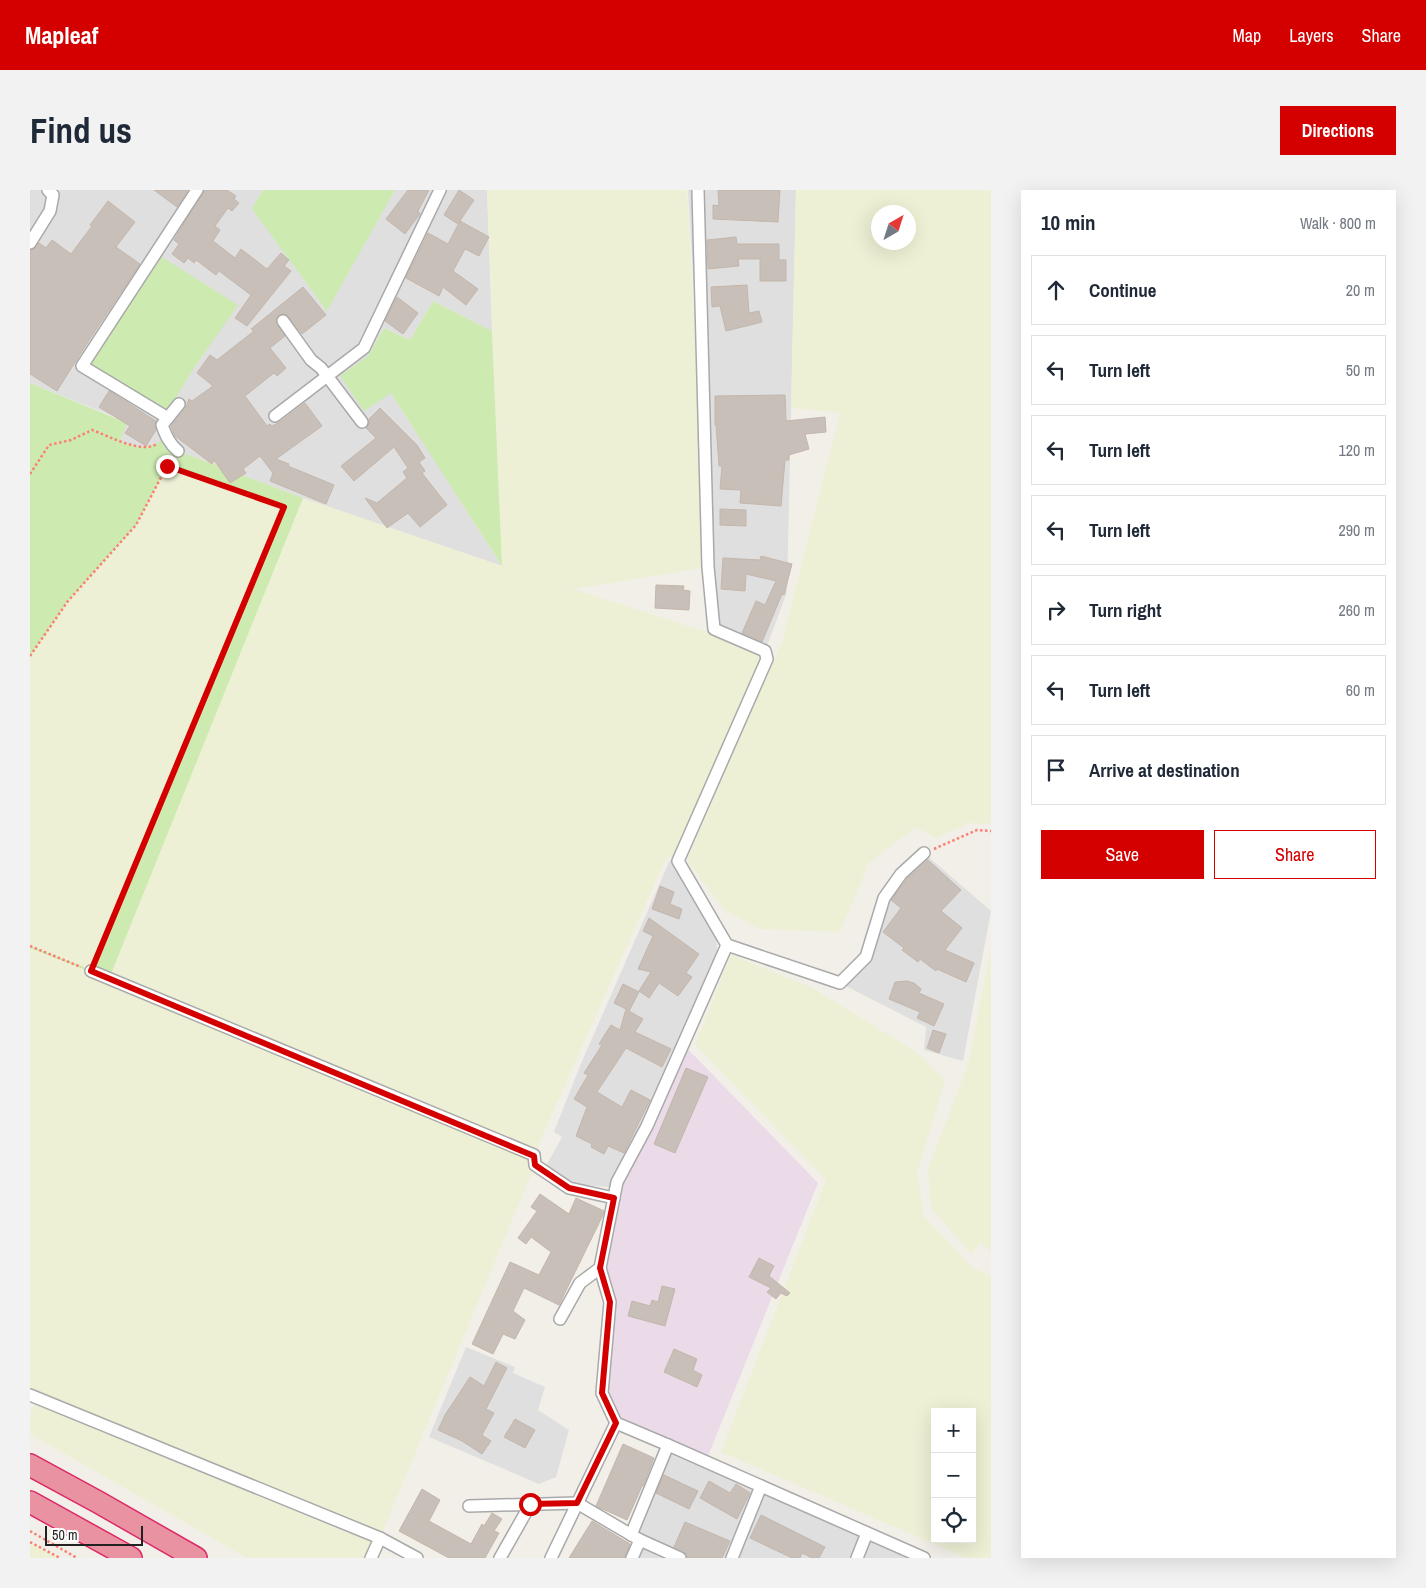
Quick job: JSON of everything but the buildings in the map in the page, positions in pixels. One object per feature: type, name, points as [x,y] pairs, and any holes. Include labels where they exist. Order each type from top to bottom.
[{"type":"highway","points":[[30,1464],[196,1558]]},
{"type":"highway","points":[[30,1502],[131,1558]]},
{"type":"street","points":[[30,243],[50,211],[53,195],[48,190]]},
{"type":"street","points":[[168,418],[82,366],[197,190]]},
{"type":"street","points":[[275,416],[364,348],[440,190]]},
{"type":"street","points":[[698,190],[708,567],[714,629],[765,650],[768,658],[678,861],[727,945],[840,983],[866,957],[884,898],[901,874],[924,853]]},
{"type":"street","points":[[282,321],[362,422]]},
{"type":"street","points":[[178,450],[166,437],[162,426],[179,404]]},
{"type":"street","points":[[727,945],[647,1126],[617,1182],[600,1268],[610,1302],[602,1393],[616,1423],[924,1558]]},
{"type":"street","points":[[91,971],[534,1156],[535,1165],[569,1188],[614,1198]]},
{"type":"street","points":[[560,1319],[580,1283],[600,1268]]},
{"type":"street","points":[[30,1395],[380,1538],[417,1558]]},
{"type":"street","points":[[550,1558],[616,1423]]},
{"type":"street","points":[[632,1558],[636,1538],[668,1445]]},
{"type":"street","points":[[732,1558],[761,1486]]},
{"type":"street","points":[[469,1506],[577,1503],[636,1538],[680,1558]]},
{"type":"street","points":[[500,1558],[530,1504]]},
{"type":"street","points":[[857,1558],[867,1533]]},
{"type":"street","points":[[371,1558],[380,1538]]},
{"type":"path","points":[[30,474],[48,445],[71,440],[92,430],[138,448],[154,446],[166,437]]},
{"type":"path","points":[[30,656],[68,601],[136,525],[167,466],[284,507],[91,971],[30,946]]},
{"type":"path","points":[[924,853],[977,830],[991,831]]},
{"type":"path","points":[[30,1531],[77,1558]]},
{"type":"path","points":[[30,1542],[60,1558]]},
{"type":"shaded area","points":[[30,190],[487,190],[492,331],[433,301],[410,340],[384,328],[368,356],[502,566],[303,498],[178,451],[154,446],[138,448],[119,440],[127,422],[30,383]]},
{"type":"shaded area","points":[[688,190],[796,190],[787,592],[765,651],[714,629]]},
{"type":"shaded area","points":[[924,853],[991,911],[963,1061],[924,1050],[926,1027],[840,983],[866,957],[884,898]]},
{"type":"shaded area","points":[[670,860],[716,934],[717,951],[625,1160],[609,1187],[581,1185],[557,1175],[546,1166],[562,1137],[554,1132],[580,1066]]},
{"type":"shaded area","points":[[683,1044],[818,1183],[706,1461],[616,1423],[602,1393],[610,1302],[600,1268],[617,1182]]},
{"type":"shaded area","points":[[466,1347],[515,1367],[513,1373],[545,1387],[538,1410],[569,1430],[556,1477],[539,1484],[429,1437]]},
{"type":"shaded area","points":[[669,1454],[914,1558],[639,1558],[648,1538],[638,1533]]},
{"type":"green space","points":[[263,190],[395,190],[327,311],[252,209]]},
{"type":"green space","points":[[487,190],[687,190],[708,567],[574,589],[765,651],[678,861],[667,856],[534,1155],[535,1165],[380,1538],[30,1395],[30,948],[109,978],[303,498],[502,566]]},
{"type":"green space","points":[[796,190],[991,190],[991,824],[970,823],[936,838],[916,827],[869,863],[840,932],[759,929],[723,909],[687,860],[782,642],[840,413],[791,408]]},
{"type":"green space","points":[[162,257],[238,305],[194,368],[167,412],[89,365]]},
{"type":"green space","points":[[433,301],[492,331],[502,566],[391,393],[364,411],[340,376],[368,356],[384,328],[410,340]]},
{"type":"green space","points":[[30,383],[127,423],[120,441],[144,447],[154,445],[166,437],[178,451],[303,498],[109,979],[30,948],[30,946],[91,970],[283,507],[167,466],[136,525],[68,601],[30,656]]},
{"type":"green space","points":[[167,466],[284,507],[91,971],[30,946],[30,656],[68,601],[136,525]]},
{"type":"green space","points":[[991,947],[991,1251],[980,1243],[971,1254],[931,1208],[928,1168],[968,1065]]},
{"type":"green space","points":[[731,955],[811,987],[915,1051],[945,1081],[917,1173],[924,1216],[973,1268],[991,1276],[991,1558],[967,1558],[932,1543],[976,1543],[976,1408],[931,1408],[931,1542],[721,1452],[826,1180],[695,1044]]},
{"type":"green space","points":[[44,1405],[347,1533],[359,1533],[369,1538],[370,1544],[365,1558],[247,1558],[30,1434],[30,1416],[33,1407]]},
{"type":"green space","points":[[30,1542],[60,1558],[30,1558]]},
{"type":"route","points":[[167,466],[284,507],[91,971],[534,1156],[535,1165],[569,1188],[614,1198],[600,1268],[610,1302],[602,1393],[616,1423],[577,1503],[530,1504]]}]
